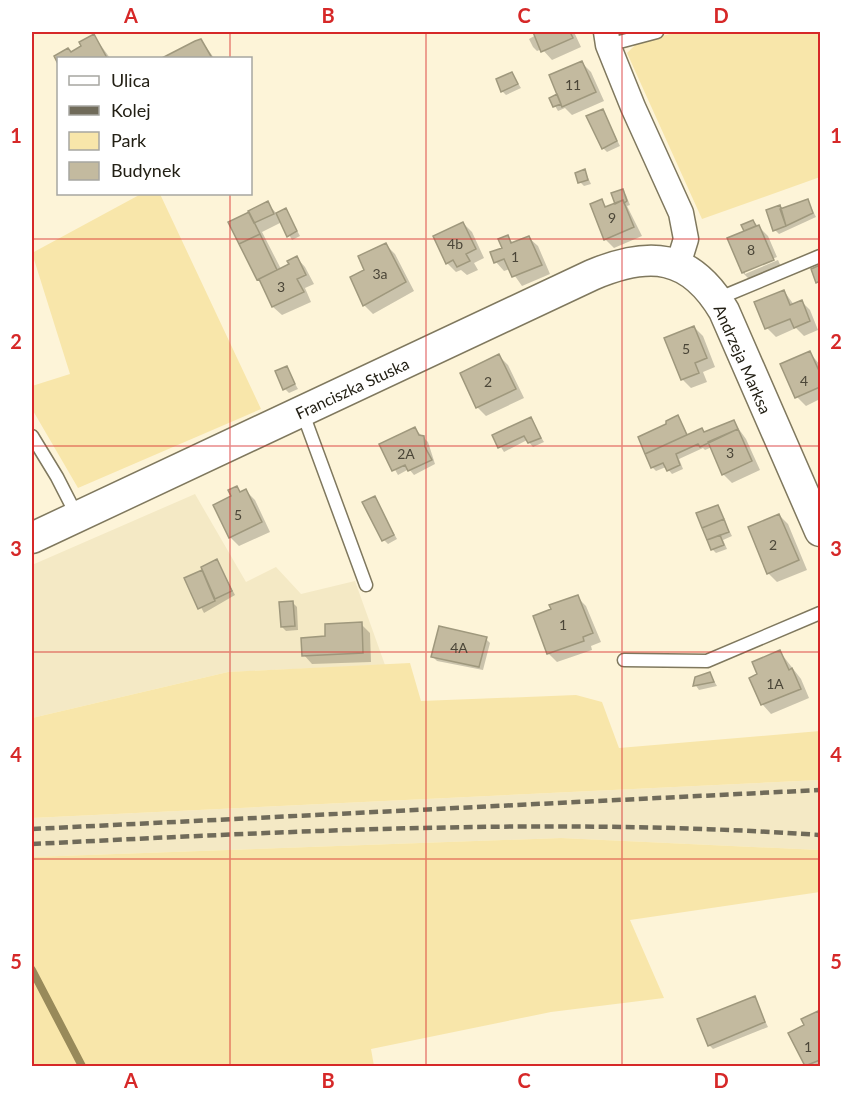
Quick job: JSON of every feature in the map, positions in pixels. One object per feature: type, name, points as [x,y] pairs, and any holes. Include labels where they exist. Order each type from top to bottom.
[{"type":"street","points":[[607,38],[681,213],[686,239],[678,265]]},
{"type":"street","name":"Franciszka Stuska","points":[[32,538],[613,267],[635,260],[656,260],[678,265]]},
{"type":"street","name":"Andrzeja Marksa","points":[[678,265],[700,279],[717,299],[820,531]]},
{"type":"lane","points":[[607,38],[657,32]]},
{"type":"lane","points":[[717,299],[820,256]]},
{"type":"lane","points":[[302,411],[366,585]]},
{"type":"lane","points":[[32,436],[77,516]]},
{"type":"lane","points":[[624,660],[707,661],[820,613]]},
{"type":"shaded area","points":[[195,494],[246,582],[276,567],[301,594],[355,581],[385,665],[228,672],[32,718],[32,565]]},
{"type":"shaded area","points":[[820,780],[820,850],[561,838],[32,857],[32,818]]},
{"type":"green space","points":[[678,32],[820,32],[820,177],[702,219],[627,53],[638,42]]},
{"type":"green space","points":[[139,195],[160,195],[261,409],[78,488],[32,409],[32,386],[70,374],[32,253]]},
{"type":"green space","points":[[410,663],[421,701],[576,695],[602,702],[619,748],[820,731],[820,780],[32,818],[32,718],[228,672]]},
{"type":"green space","points":[[561,838],[820,850],[820,892],[630,920],[664,998],[551,1012],[371,1049],[374,1066],[32,1066],[32,857]]},
{"type":"building","points":[[533,32],[570,32],[573,38],[541,52]]},
{"type":"building","points":[[94,34],[106,57],[57,57],[57,62],[54,56],[68,48],[71,52],[81,46],[79,42]]},
{"type":"building","points":[[201,39],[211,57],[164,57]]},
{"type":"building","points":[[582,61],[596,92],[562,107],[549,75]]},
{"type":"building","points":[[512,72],[518,84],[501,92],[496,79]]},
{"type":"building","points":[[557,94],[561,104],[553,107],[549,98]]},
{"type":"building","points":[[603,109],[617,141],[602,149],[586,116]]},
{"type":"building","points":[[585,169],[588,180],[578,183],[575,173]]},
{"type":"building","points":[[623,189],[627,201],[624,203],[623,200],[615,204],[611,193]]},
{"type":"building","points":[[602,199],[605,207],[623,200],[634,227],[604,240],[590,204]]},
{"type":"building","points":[[808,199],[813,213],[786,226],[780,209]]},
{"type":"building","points":[[268,201],[274,214],[254,223],[248,211]]},
{"type":"building","points":[[780,205],[786,226],[773,231],[766,210]]},
{"type":"building","points":[[286,208],[297,231],[287,237],[276,213]]},
{"type":"building","points":[[249,212],[260,234],[239,244],[228,222]]},
{"type":"building","points":[[753,220],[756,226],[744,231],[741,225]]},
{"type":"building","points":[[463,222],[476,249],[466,254],[470,261],[457,267],[453,260],[446,264],[433,236]]},
{"type":"building","points":[[759,225],[774,260],[742,273],[727,238]]},
{"type":"building","points":[[260,234],[277,270],[257,280],[239,244]]},
{"type":"building","points":[[508,235],[511,243],[529,236],[542,265],[512,277],[504,259],[494,263],[490,252],[502,248],[498,239]]},
{"type":"building","points":[[386,243],[406,282],[363,306],[350,277],[364,270],[358,256]]},
{"type":"building","points":[[297,256],[306,275],[297,279],[304,292],[272,307],[259,279],[289,264],[287,261]]},
{"type":"building","points":[[820,265],[820,281],[816,283],[811,269]]},
{"type":"building","points":[[784,290],[790,305],[802,300],[810,321],[794,328],[790,319],[765,329],[754,302]]},
{"type":"building","points":[[694,326],[707,358],[695,363],[699,373],[681,380],[664,338]]},
{"type":"building","points":[[810,351],[820,373],[820,387],[795,398],[780,364]]},
{"type":"building","points":[[499,354],[516,389],[476,408],[460,373]]},
{"type":"building","points":[[287,366],[295,384],[283,390],[275,371]]},
{"type":"building","points":[[678,415],[687,435],[645,454],[638,437],[666,424],[666,421]]},
{"type":"building","points":[[531,417],[541,438],[528,443],[524,436],[498,448],[492,435]]},
{"type":"building","points":[[734,420],[738,429],[700,447],[698,444],[676,454],[680,465],[667,471],[663,463],[651,468],[645,454],[702,428],[704,432]]},
{"type":"building","points":[[415,427],[419,435],[424,436],[425,447],[432,460],[408,471],[405,465],[392,471],[379,444]]},
{"type":"building","points":[[738,429],[752,461],[722,475],[708,442]]},
{"type":"building","points":[[237,486],[240,492],[246,489],[262,522],[229,538],[213,505],[231,496],[228,490]]},
{"type":"building","points":[[375,496],[394,535],[382,541],[362,502]]},
{"type":"building","points":[[718,505],[724,519],[702,528],[696,513]]},
{"type":"building","points":[[779,514],[799,560],[767,574],[748,527]]},
{"type":"building","points":[[724,519],[729,532],[707,540],[702,528]]},
{"type":"building","points":[[720,535],[724,545],[711,550],[707,540]]},
{"type":"building","points":[[217,559],[232,591],[215,599],[201,567]]},
{"type":"building","points":[[202,570],[215,601],[198,609],[184,578]]},
{"type":"building","points":[[578,595],[593,633],[583,637],[584,641],[547,654],[533,616],[551,609],[549,605]]},
{"type":"building","points":[[293,601],[295,626],[281,627],[279,602]]},
{"type":"building","points":[[362,622],[363,653],[302,656],[301,638],[325,636],[325,624]]},
{"type":"building","points":[[439,626],[487,637],[479,667],[431,657]]},
{"type":"building","points":[[780,650],[789,670],[792,668],[801,689],[761,705],[749,678],[757,674],[752,662]]},
{"type":"building","points":[[710,672],[714,682],[693,686],[695,677]]},
{"type":"building","points":[[755,996],[765,1022],[708,1046],[697,1019]]},
{"type":"building","points":[[818,1011],[820,1060],[805,1066],[788,1033],[804,1025],[801,1019]]},
{"type":"waterway","points":[[32,970],[82,1066]]},
{"type":"railway","points":[[32,829],[820,790]]},
{"type":"railway","points":[[32,844],[426,828],[623,827],[820,835]]}]
